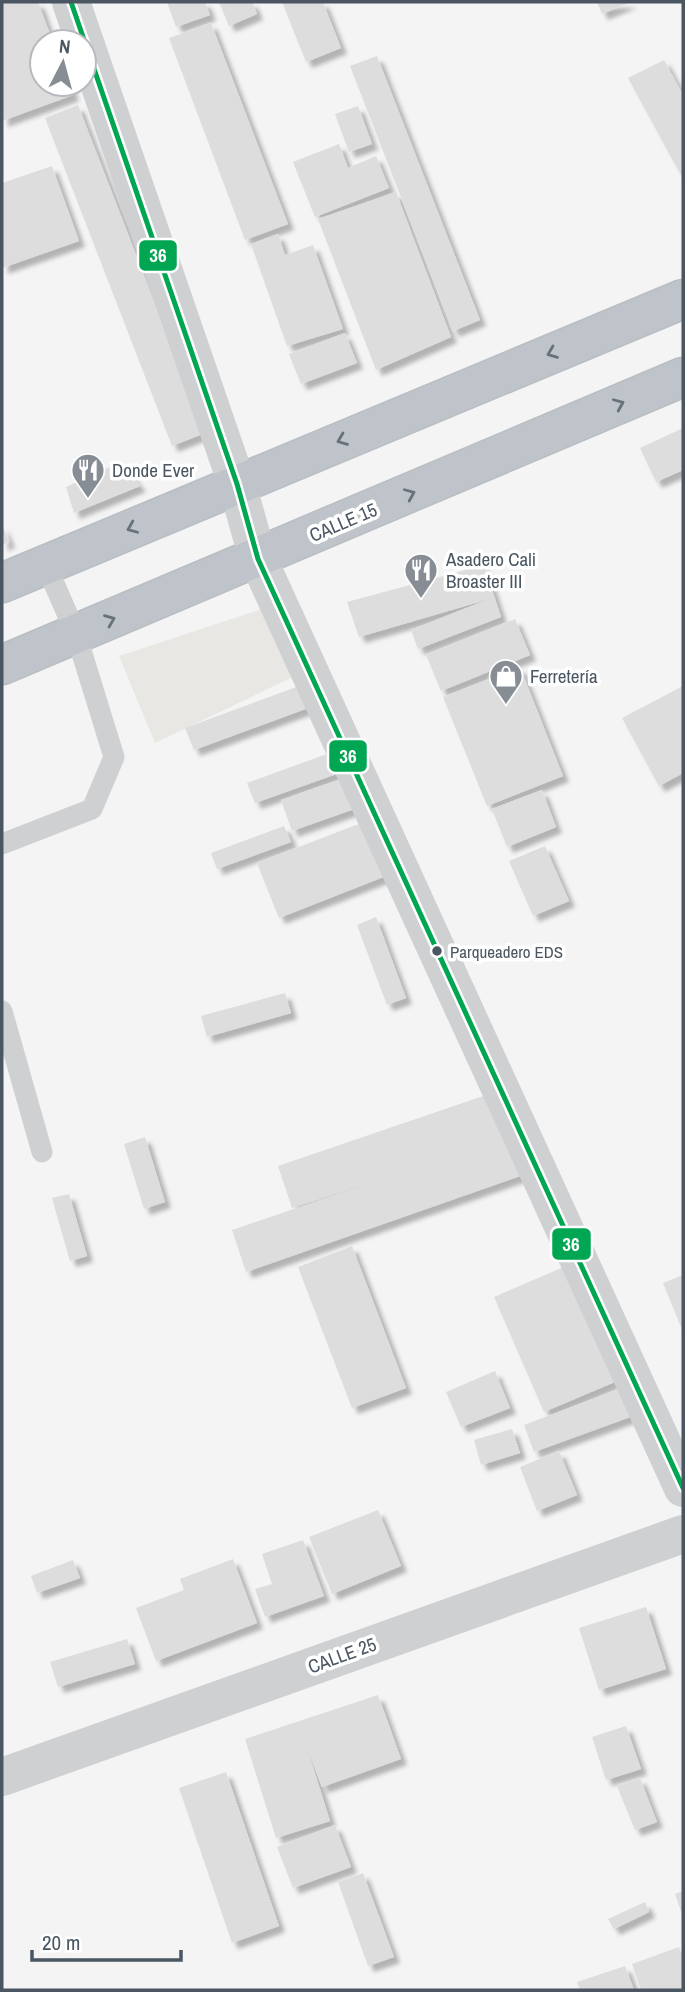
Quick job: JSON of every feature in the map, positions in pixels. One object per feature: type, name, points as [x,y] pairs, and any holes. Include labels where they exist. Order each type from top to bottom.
[{"type":"highway","points":[[2,583],[683,299]]},
{"type":"highway","name":"CALLE 15","points":[[2,665],[683,377]]},
{"type":"street","points":[[71,2],[236,484],[258,559],[683,1488]]},
{"type":"street","name":"CALLE 25","points":[[2,1777],[683,1534]]},
{"type":"lane","points":[[2,844],[92,809],[114,757],[76,634],[46,565]]},
{"type":"lane","points":[[2,1011],[42,1152]]},
{"type":"shaded area","points":[[262,609],[297,675],[155,743],[119,656]]},
{"type":"building","points":[[2,2],[38,2],[48,28],[28,28],[28,98],[65,98],[2,121]]},
{"type":"building","points":[[167,2],[205,2],[210,15],[176,27]]},
{"type":"building","points":[[219,2],[252,2],[257,14],[229,26]]},
{"type":"building","points":[[282,2],[323,2],[341,48],[306,62]]},
{"type":"building","points":[[597,2],[631,2],[602,14]]},
{"type":"building","points":[[211,23],[288,224],[245,240],[169,38]]},
{"type":"building","points":[[377,56],[480,320],[453,331],[350,66]]},
{"type":"building","points":[[664,60],[683,95],[683,179],[628,78]]},
{"type":"building","points":[[78,105],[205,433],[172,446],[45,118]]},
{"type":"building","points":[[358,106],[372,144],[349,152],[335,114]]},
{"type":"building","points":[[339,144],[348,168],[376,156],[389,188],[315,217],[293,162]]},
{"type":"building","points":[[52,166],[79,241],[2,268],[2,183]]},
{"type":"building","points":[[396,192],[451,337],[376,370],[318,219]]},
{"type":"building","points":[[278,234],[285,255],[313,245],[343,329],[287,346],[251,244]]},
{"type":"building","points":[[345,333],[357,363],[301,384],[289,354]]},
{"type":"building","points":[[683,428],[683,470],[656,482],[640,448]]},
{"type":"building","name":"Donde Ever","points":[[121,462],[140,486],[74,513],[66,487]]},
{"type":"building","points":[[2,524],[9,542],[2,545]]},
{"type":"building","name":"Asadero Cali Broaster III","points":[[484,565],[501,617],[418,649],[411,630],[489,599],[359,637],[347,602]]},
{"type":"building","points":[[515,619],[530,655],[441,691],[426,655]]},
{"type":"building","points":[[520,667],[563,776],[487,806],[443,697]]},
{"type":"building","points":[[299,686],[308,708],[194,750],[185,728]]},
{"type":"building","points":[[683,686],[683,773],[659,786],[622,718]]},
{"type":"building","points":[[335,751],[342,772],[255,803],[247,783]]},
{"type":"building","points":[[347,777],[357,808],[292,831],[281,800]]},
{"type":"building","points":[[542,790],[556,827],[507,847],[492,809]]},
{"type":"building","points":[[369,820],[391,874],[279,918],[257,863]]},
{"type":"building","points":[[284,826],[291,842],[217,869],[211,853]]},
{"type":"building","points":[[545,846],[569,901],[533,916],[509,861]]},
{"type":"building","points":[[376,917],[406,998],[387,1005],[357,925]]},
{"type":"building","points":[[285,993],[291,1013],[207,1037],[201,1016]]},
{"type":"building","points":[[492,1093],[526,1174],[246,1272],[232,1230],[370,1183],[292,1208],[278,1166]]},
{"type":"building","points":[[145,1137],[165,1202],[144,1209],[124,1144]]},
{"type":"building","points":[[69,1194],[87,1256],[70,1261],[52,1198]]},
{"type":"building","points":[[352,1246],[406,1388],[352,1408],[298,1267]]},
{"type":"building","points":[[566,1266],[617,1381],[544,1412],[494,1297]]},
{"type":"building","points":[[683,1275],[683,1326],[681,1327],[663,1283]]},
{"type":"building","points":[[495,1371],[510,1408],[461,1427],[446,1392]]},
{"type":"building","points":[[622,1388],[633,1416],[534,1452],[524,1425]]},
{"type":"building","points":[[512,1429],[520,1453],[481,1465],[474,1440]]},
{"type":"building","points":[[559,1451],[577,1495],[537,1511],[520,1467]]},
{"type":"building","points":[[378,1510],[401,1566],[332,1594],[309,1537]]},
{"type":"building","points":[[303,1540],[324,1596],[265,1617],[255,1589],[272,1584],[262,1554]]},
{"type":"building","points":[[233,1559],[257,1623],[156,1661],[136,1608],[184,1590],[180,1579]]},
{"type":"building","points":[[73,1560],[80,1578],[37,1593],[31,1576]]},
{"type":"building","points":[[646,1607],[666,1669],[599,1690],[579,1628]]},
{"type":"building","points":[[127,1639],[135,1664],[58,1687],[50,1662]]},
{"type":"building","points":[[378,1695],[401,1759],[322,1787],[307,1748],[330,1821],[276,1838],[245,1739]]},
{"type":"building","points":[[626,1726],[641,1769],[606,1780],[592,1737]]},
{"type":"building","points":[[226,1772],[279,1926],[232,1943],[179,1788]]},
{"type":"building","points":[[640,1778],[657,1822],[635,1830],[617,1786]]},
{"type":"building","points":[[335,1825],[351,1867],[293,1888],[277,1847]]},
{"type":"building","points":[[363,1873],[394,1957],[368,1966],[338,1882]]},
{"type":"building","points":[[683,1891],[683,1917],[675,1894]]},
{"type":"building","points":[[645,1902],[649,1912],[614,1929],[608,1919]]},
{"type":"building","points":[[679,1947],[683,1959],[683,1990],[641,1990],[632,1964]]},
{"type":"building","points":[[625,1966],[634,1990],[580,1990],[577,1982]]},
{"type":"transit line","name":"36","points":[[71,2],[237,484],[258,559],[683,1488]]},
{"type":"place","name":"Donde Ever","points":[[88,500]]},
{"type":"place","name":"Asadero Cali Broaster III","points":[[421,600]]},
{"type":"place","name":"Ferretería","points":[[506,706]]},
{"type":"place","name":"Parqueadero EDS","points":[[437,951]]}]
